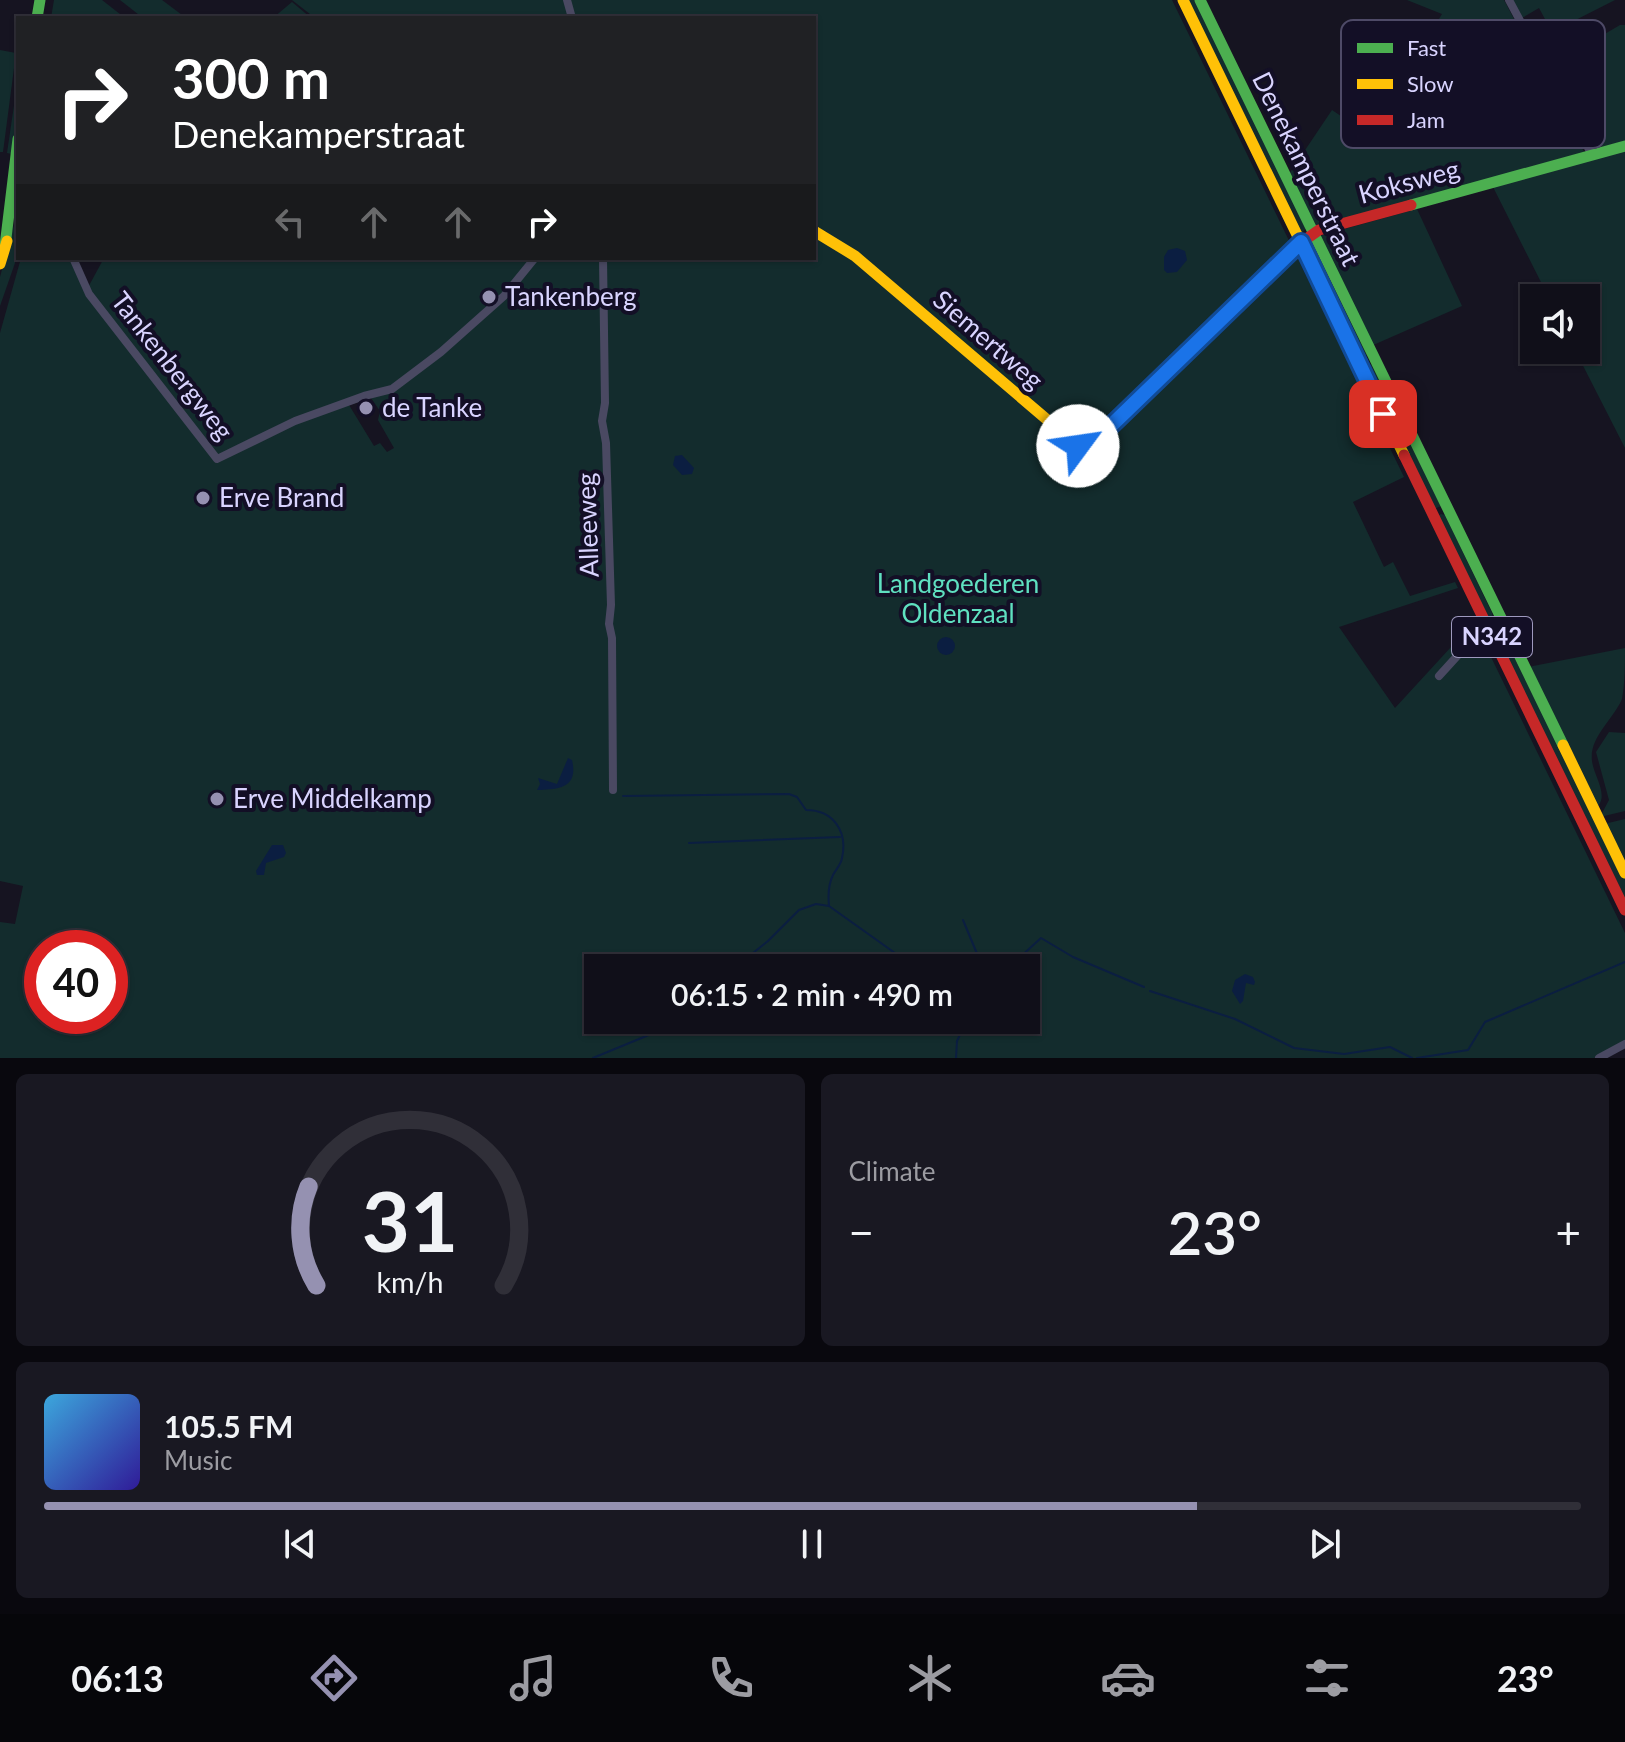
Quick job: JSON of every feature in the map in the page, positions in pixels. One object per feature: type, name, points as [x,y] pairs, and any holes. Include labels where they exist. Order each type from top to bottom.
[{"type":"street","name":"Denekamperstraat","points":[[1183,0],[1625,910]]},
{"type":"street","name":"Denekamperstraat","points":[[1200,0],[1625,873]]},
{"type":"street","points":[[1509,0],[1520,20]]},
{"type":"street","name":"Koksweg","points":[[1301,242],[1335,225],[1625,146]]},
{"type":"street","points":[[1588,148],[1592,155]]},
{"type":"street","points":[[5,246],[16,165]]},
{"type":"street","points":[[0,264],[16,199]]},
{"type":"street","name":"Siemertweg","points":[[816,232],[863,262],[1084,448],[1091,445],[1301,242]]},
{"type":"street","name":"Tankenbergweg","points":[[74,260],[89,294],[217,459],[306,417],[392,389],[441,352],[504,296],[533,260]]},
{"type":"street","name":"Alleeweg","points":[[603,260],[605,403],[602,421],[606,443],[609,626],[612,638],[613,790]]},
{"type":"street","points":[[1359,364],[1373,358]]},
{"type":"street","points":[[1432,514],[1447,509]]},
{"type":"street","points":[[1439,676],[1487,626],[1501,620]]},
{"type":"street","points":[[1599,1058],[1625,1044]]},
{"type":"green space","points":[[54,0],[102,0],[122,16],[51,16]]},
{"type":"green space","points":[[120,0],[162,0],[183,16],[140,16]]},
{"type":"green space","name":"Landgoederen Oldenzaal","points":[[292,0],[1172,0],[1404,477],[1353,502],[1384,567],[1393,562],[1410,596],[1455,582],[1458,588],[1339,627],[1395,708],[1474,622],[1625,933],[1625,1042],[1594,1058],[0,1058],[0,922],[15,924],[23,886],[0,881],[0,333],[20,260],[70,260],[85,293],[103,260],[816,260],[816,16],[312,16]],"holes":[[[371,398],[380,411],[378,420],[394,448],[387,452],[380,443],[374,446],[349,405]]]},
{"type":"green space","points":[[1187,0],[1197,0],[1306,228],[1303,232],[1300,232]]},
{"type":"green space","points":[[1407,0],[1504,0],[1515,20],[1438,20],[1442,14]]},
{"type":"green space","points":[[1513,0],[1615,0],[1576,20],[1546,20],[1539,8],[1522,18]]},
{"type":"green space","points":[[292,2],[309,16],[275,16]]},
{"type":"green space","points":[[1625,25],[1625,141],[1605,146],[1605,34]]},
{"type":"green space","points":[[0,50],[16,53],[3,152],[0,152]]},
{"type":"green space","points":[[16,92],[14,152],[7,153]]},
{"type":"green space","points":[[1332,110],[1341,116],[1341,148],[1582,148],[1584,152],[1317,228],[1289,174]]},
{"type":"green space","points":[[1625,150],[1625,448],[1582,364],[1600,364],[1600,284],[1542,284],[1493,187]]},
{"type":"green space","points":[[1417,209],[1462,306],[1371,346],[1319,236]]},
{"type":"green space","points":[[16,217],[15,263],[0,306],[0,277]]},
{"type":"green space","points":[[1311,240],[1367,355],[1362,359],[1306,241]]},
{"type":"green space","points":[[1367,364],[1372,365],[1441,506],[1434,509]]},
{"type":"green space","points":[[1445,515],[1492,613],[1490,620],[1438,516]]},
{"type":"green space","points":[[1498,625],[1625,878],[1625,898],[1492,627]]},
{"type":"green space","points":[[1625,648],[1622,699],[1598,736],[1592,752],[1602,798],[1596,808],[1528,667]]},
{"type":"green space","points":[[1609,732],[1625,733],[1625,811],[1600,817],[1609,800],[1596,752]]},
{"type":"green space","points":[[1625,819],[1625,868],[1604,824]]},
{"type":"water","points":[[1177,248],[1185,251],[1187,260],[1177,272],[1167,273],[1164,257],[1168,250]]},
{"type":"water","points":[[682,455],[694,468],[692,474],[682,475],[673,465],[675,456]]},
{"type":"water","points":[[942,637],[950,637],[955,646],[953,653],[942,655],[937,650],[937,642]]},
{"type":"water","points":[[568,758],[572,760],[573,770],[569,782],[559,788],[537,790],[540,784],[538,778],[557,784]]},
{"type":"water","points":[[272,845],[283,845],[284,857],[266,863],[264,875],[257,875],[256,871]]},
{"type":"water","points":[[1245,974],[1253,977],[1255,982],[1254,985],[1246,983],[1240,1004],[1232,991],[1235,980]]},
{"type":"waterway","points":[[623,796],[789,794],[797,797],[806,810],[831,818],[843,839],[841,863],[830,883],[829,906],[896,954]]},
{"type":"waterway","points":[[689,843],[840,837]]},
{"type":"waterway","points":[[752,954],[799,910],[816,904],[829,906]]},
{"type":"waterway","points":[[963,920],[977,954]]},
{"type":"waterway","points":[[1023,954],[1041,938],[1073,957],[1144,987]]},
{"type":"waterway","points":[[1417,1058],[1468,1050],[1485,1022],[1625,962]]},
{"type":"waterway","points":[[1150,991],[1235,1019],[1294,1048],[1344,1054],[1390,1047],[1412,1058]]},
{"type":"waterway","points":[[593,1058],[651,1034]]},
{"type":"waterway","points":[[956,1058],[960,1034]]},
{"type":"traffic: fast","points":[[37,16],[40,0]]},
{"type":"traffic: fast","points":[[1200,0],[1563,745]]},
{"type":"traffic: fast","points":[[1411,205],[1625,146]]},
{"type":"traffic: fast","points":[[5,246],[16,155]]},
{"type":"traffic: slow","points":[[1183,0],[1404,455]]},
{"type":"traffic: slow","points":[[816,232],[855,256],[1078,446],[1086,448],[1158,379]]},
{"type":"traffic: slow","points":[[0,264],[7,241]]},
{"type":"traffic: slow","points":[[1563,745],[1625,873]]},
{"type":"traffic: jam","points":[[1158,379],[1292,249],[1319,230],[1411,205]]},
{"type":"traffic: jam","points":[[1404,455],[1625,910]]},
{"type":"place","name":"Tankenberg","points":[[489,297]]},
{"type":"place","name":"de Tanke","points":[[366,408]]},
{"type":"place","name":"Erve Brand","points":[[203,498]]},
{"type":"place","name":"Erve Middelkamp","points":[[217,799]]},
{"type":"route","points":[[1078,446],[1089,447],[1301,242],[1383,414]]}]
